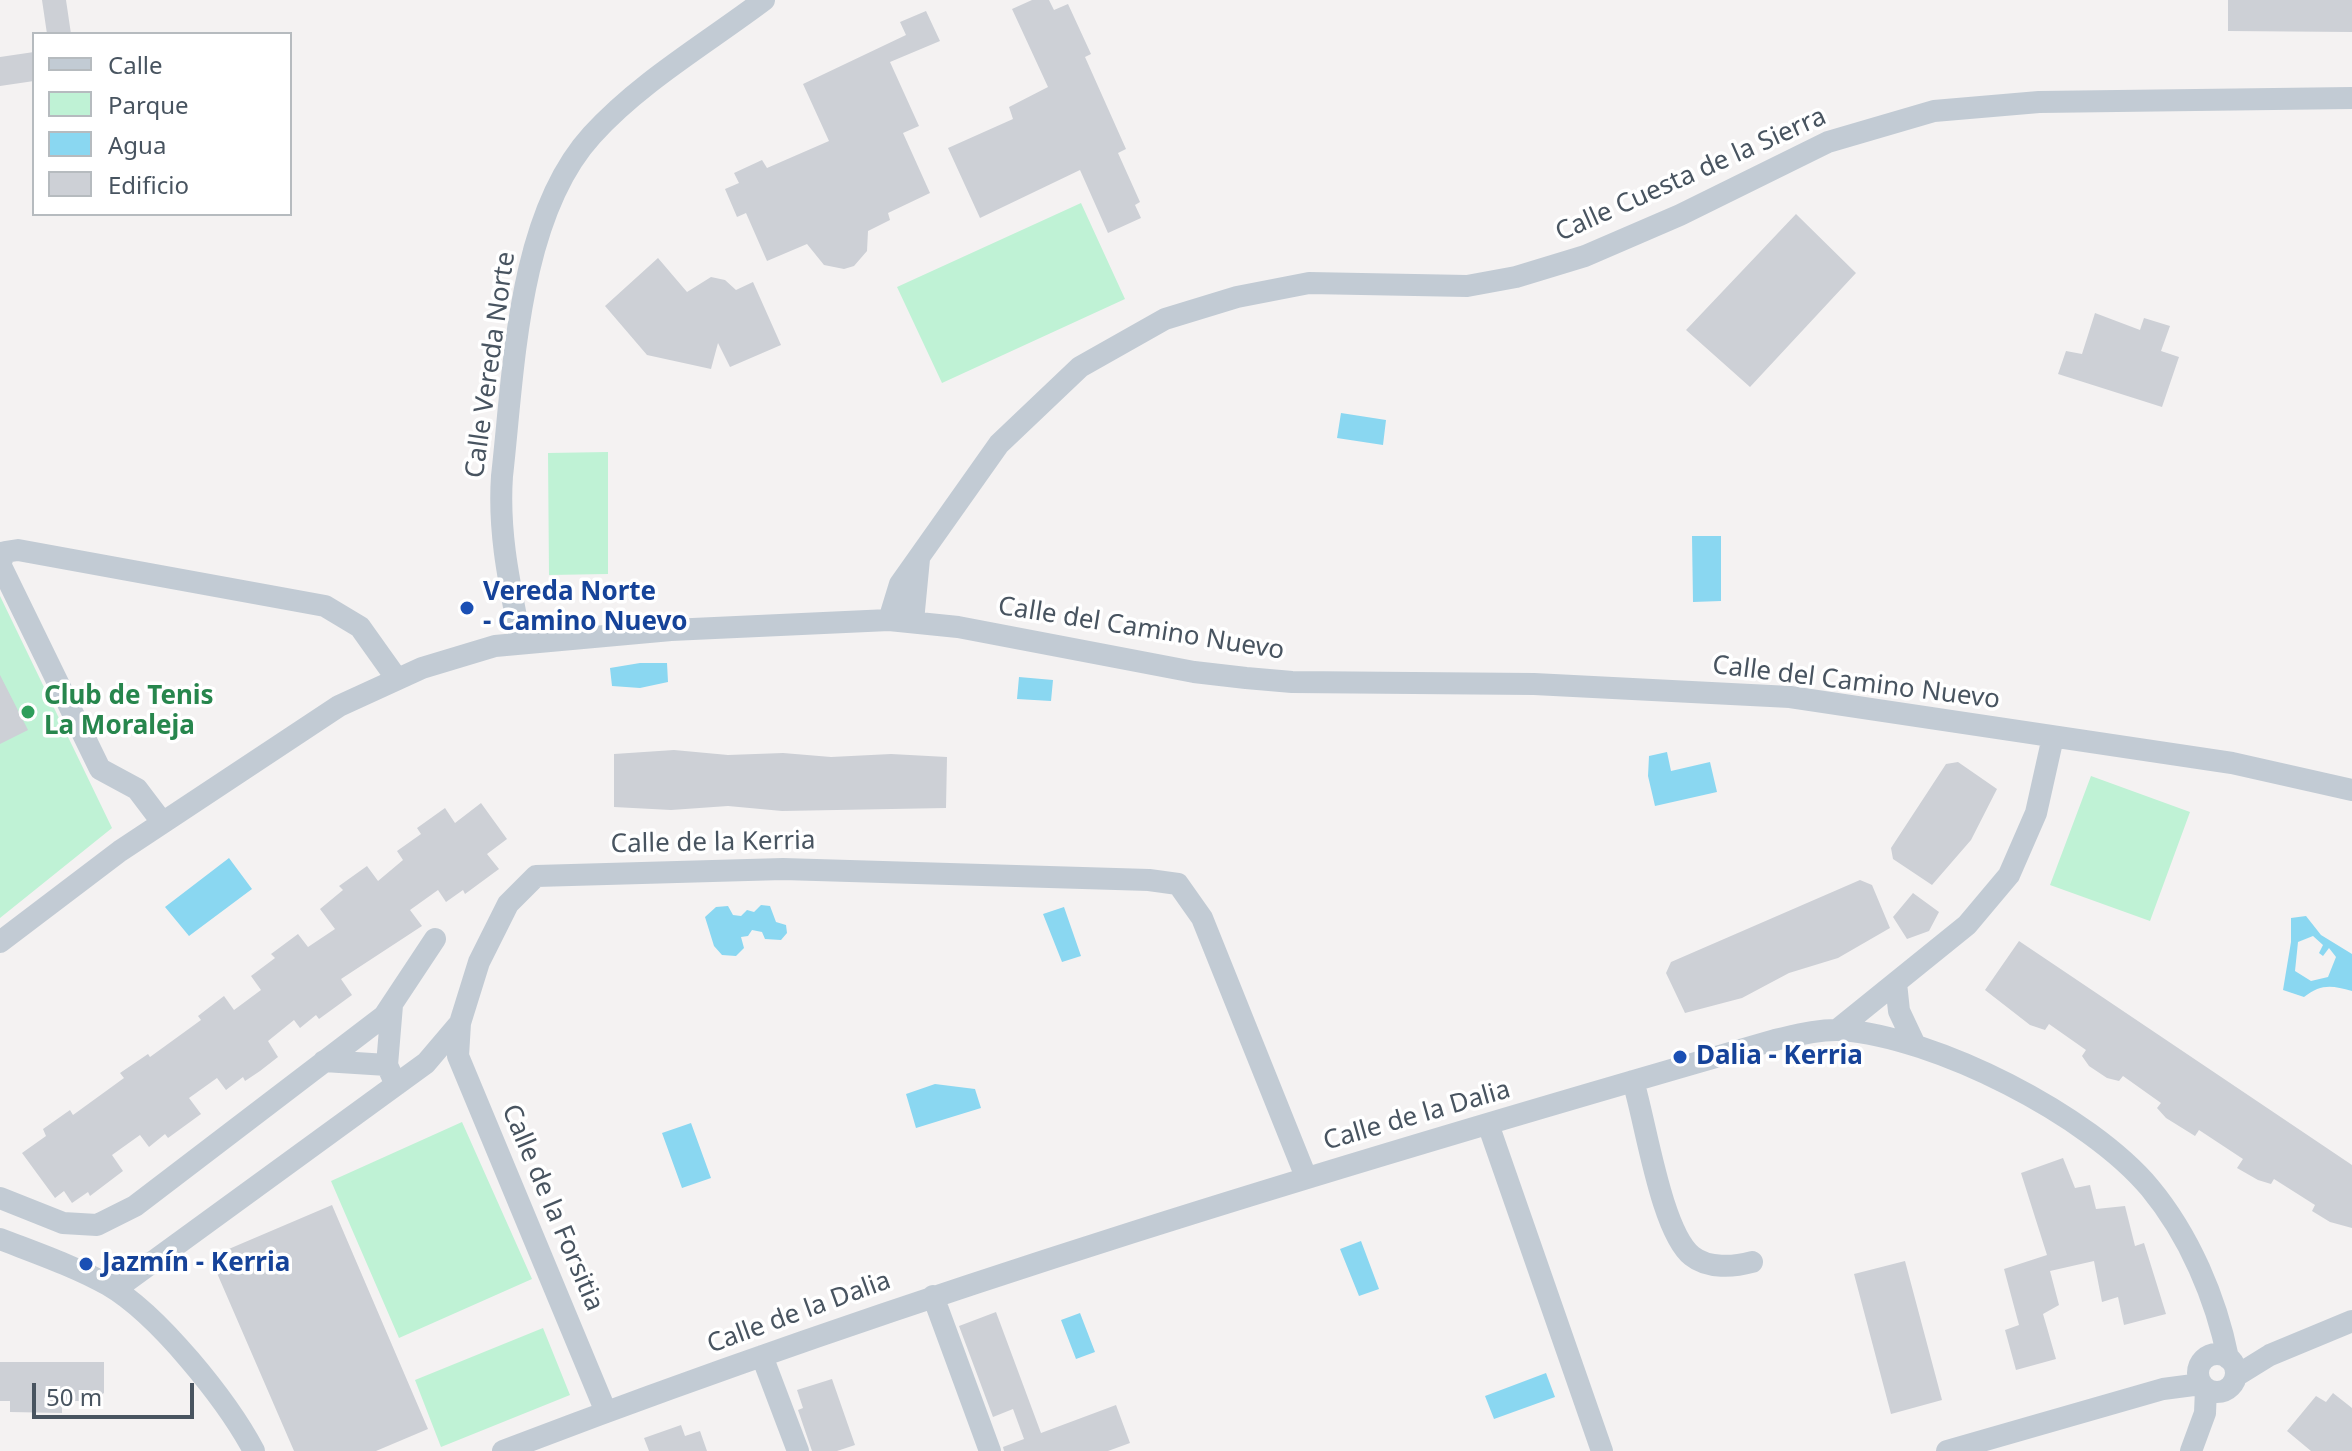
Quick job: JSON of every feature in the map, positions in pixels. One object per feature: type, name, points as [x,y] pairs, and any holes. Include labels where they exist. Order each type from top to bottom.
[{"type":"street","name":"Calle Vereda Norte","points":[[521,642],[504,560],[500,508],[525,299],[534,255],[551,203],[565,171],[591,135],[630,99],[764,0]]},
{"type":"street","name":"Calle Cuesta de la Sierra","points":[[889,620],[900,584],[999,444],[1080,367],[1165,319],[1237,297],[1309,283],[1467,286],[1516,277],[1598,251],[1828,142],[1934,111],[2039,102],[2352,98]]},
{"type":"street","points":[[162,822],[137,789],[100,769],[0,564],[5,552],[18,550],[325,606],[360,627],[397,679]]},
{"type":"street","points":[[913,621],[919,559]]},
{"type":"street","name":"Calle del Camino Nuevo","points":[[0,942],[162,822],[339,706],[397,679],[465,654],[521,642],[671,630],[913,621],[1246,678],[1292,682],[1534,684],[1790,697],[2232,763],[2352,790]]},
{"type":"street","points":[[1837,1030],[1967,925],[2009,875],[2036,813],[2053,737]]},
{"type":"street","name":"Calle de la Kerria","points":[[110,1286],[128,1280],[392,1075],[426,1063],[460,1023],[479,962],[508,904],[536,876],[783,869],[1149,880],[1178,884],[1202,918],[1306,1177]]},
{"type":"street","points":[[0,1198],[63,1223],[97,1225],[135,1206],[384,1016],[435,939]]},
{"type":"street","points":[[1896,983],[1899,1011],[1915,1045]]},
{"type":"street","points":[[324,1061],[392,1075],[392,1005]]},
{"type":"street","name":"Calle de la Forsitia","points":[[460,1023],[458,1056],[606,1412]]},
{"type":"street","name":"Calle de la Dalia","points":[[503,1451],[933,1296],[1306,1177],[1775,1040],[1837,1030],[1878,1035],[1915,1045],[1984,1074],[2050,1107],[2093,1136],[2149,1187],[2205,1282],[2232,1365]]},
{"type":"street","points":[[1633,1081],[1659,1187],[1678,1239],[1692,1256],[1705,1263],[1738,1266],[1752,1262]]},
{"type":"street","points":[[1488,1124],[1602,1451]]},
{"type":"street","points":[[0,1239],[110,1286],[144,1313],[193,1365],[254,1451]]},
{"type":"street","points":[[933,1296],[990,1451]]},
{"type":"street","points":[[2191,1451],[2205,1413],[2202,1381],[2208,1356],[2232,1365],[2270,1355],[2352,1321]]},
{"type":"street","points":[[762,1356],[798,1451]]},
{"type":"street","points":[[1947,1451],[2163,1389],[2202,1381],[2224,1391],[2232,1365]]},
{"type":"green space","points":[[1081,203],[1125,299],[942,383],[897,287]]},
{"type":"green space","points":[[608,452],[608,574],[549,575],[548,453]]},
{"type":"green space","name":"Club de Tenis La Moraleja","points":[[0,596],[112,828],[0,918]]},
{"type":"green space","points":[[2091,776],[2190,812],[2150,921],[2050,885]]},
{"type":"green space","points":[[462,1122],[532,1279],[399,1338],[331,1181]]},
{"type":"green space","points":[[543,1328],[570,1395],[441,1447],[415,1380]]},
{"type":"water","points":[[1341,413],[1386,420],[1383,445],[1337,438]]},
{"type":"water","points":[[1692,536],[1721,536],[1721,601],[1693,602]]},
{"type":"water","points":[[667,663],[668,682],[640,688],[612,686],[610,668]]},
{"type":"water","points":[[1019,677],[1053,680],[1051,701],[1017,699]]},
{"type":"water","points":[[1667,752],[1671,771],[1710,762],[1717,792],[1655,806],[1648,776],[1649,756]]},
{"type":"water","points":[[229,858],[252,889],[189,936],[165,907]]},
{"type":"water","points":[[761,905],[770,906],[776,922],[786,925],[787,933],[781,940],[765,939],[762,932],[752,930],[748,936],[741,937],[744,948],[736,956],[722,955],[714,946],[705,917],[716,907],[728,906],[733,915],[741,916],[747,910],[754,912]]},
{"type":"water","points":[[1064,907],[1081,956],[1062,962],[1043,914]]},
{"type":"water","points":[[2306,916],[2321,935],[2352,954],[2352,991],[2326,987],[2304,997],[2283,990],[2291,942],[2291,918]],"holes":[[[2313,936],[2323,945],[2319,953],[2323,956],[2329,948],[2336,957],[2328,977],[2311,981],[2295,971],[2298,942]]]},
{"type":"water","points":[[935,1084],[975,1089],[981,1108],[916,1128],[906,1094]]},
{"type":"water","points":[[691,1123],[711,1178],[682,1188],[662,1133]]},
{"type":"water","points":[[1361,1241],[1379,1289],[1359,1296],[1340,1249]]},
{"type":"water","points":[[1080,1313],[1095,1352],[1076,1359],[1061,1320]]},
{"type":"water","points":[[1546,1373],[1555,1397],[1494,1419],[1485,1396]]},
{"type":"building","points":[[42,0],[66,0],[71,32],[47,32]]},
{"type":"building","points":[[1032,0],[1049,0],[1054,10],[1068,4],[1091,54],[1085,57],[1126,149],[1118,153],[1140,202],[1135,205],[1141,218],[1108,233],[1080,170],[980,218],[948,148],[1013,119],[1009,107],[1048,87],[1012,9]]},
{"type":"building","points":[[2228,0],[2352,0],[2352,32],[2228,31]]},
{"type":"building","points":[[926,11],[940,41],[890,62],[919,126],[903,133],[930,193],[888,213],[890,220],[868,231],[867,251],[854,266],[844,269],[824,265],[807,244],[767,261],[746,213],[737,217],[725,189],[739,183],[734,173],[762,160],[767,168],[829,141],[803,84],[906,35],[900,22]]},
{"type":"building","points":[[32,52],[32,81],[0,86],[0,57]]},
{"type":"building","points":[[1796,214],[1856,273],[1750,387],[1686,330]]},
{"type":"building","points":[[658,258],[687,292],[711,277],[725,280],[736,290],[753,282],[781,345],[730,367],[718,343],[711,369],[647,355],[605,306]]},
{"type":"building","points":[[2095,313],[2140,330],[2144,318],[2170,326],[2161,351],[2179,357],[2162,407],[2058,374],[2066,351],[2082,354]]},
{"type":"building","points":[[0,675],[28,730],[0,744]]},
{"type":"building","points":[[674,750],[728,755],[783,753],[831,757],[891,754],[947,757],[946,808],[782,811],[728,806],[671,810],[614,807],[614,754]]},
{"type":"building","points":[[1958,762],[1997,789],[1971,840],[1932,885],[1893,859],[1891,848],[1946,764]]},
{"type":"building","points":[[481,803],[507,839],[487,854],[499,869],[465,894],[463,890],[446,902],[438,890],[410,910],[422,926],[341,979],[352,995],[319,1019],[316,1015],[300,1028],[294,1020],[268,1041],[278,1057],[245,1081],[243,1077],[226,1090],[217,1078],[189,1098],[201,1114],[168,1138],[165,1134],[149,1147],[140,1135],[112,1155],[123,1171],[90,1196],[88,1192],[72,1203],[64,1191],[55,1198],[22,1153],[46,1136],[43,1129],[70,1110],[73,1115],[124,1078],[120,1073],[148,1054],[150,1057],[201,1020],[198,1016],[224,996],[234,1010],[261,990],[251,976],[275,958],[271,954],[298,934],[308,947],[335,929],[320,909],[343,890],[339,886],[367,866],[378,881],[403,860],[397,851],[421,834],[417,828],[445,808],[455,823]]},
{"type":"building","points":[[1860,880],[1872,885],[1890,928],[1838,958],[1789,973],[1742,998],[1685,1013],[1666,973],[1671,962]]},
{"type":"building","points":[[1913,893],[1939,912],[1929,931],[1907,939],[1893,917]]},
{"type":"building","points":[[2019,941],[2352,1165],[2352,1228],[2330,1222],[2312,1211],[2315,1205],[2274,1179],[2271,1184],[2237,1168],[2243,1159],[2199,1130],[2195,1136],[2166,1118],[2157,1108],[2161,1103],[2123,1076],[2119,1081],[2107,1078],[2089,1066],[2082,1056],[2086,1050],[2049,1024],[2045,1030],[2030,1025],[1985,990]]},
{"type":"building","points":[[2063,1158],[2075,1188],[2090,1185],[2096,1209],[2125,1206],[2135,1246],[2144,1243],[2166,1314],[2124,1325],[2118,1297],[2102,1302],[2094,1261],[2050,1271],[2059,1305],[2043,1314],[2056,1359],[2016,1370],[2005,1330],[2019,1325],[2004,1269],[2047,1255],[2021,1173]]},
{"type":"building","points":[[332,1205],[428,1429],[376,1451],[294,1451],[210,1257]]},
{"type":"building","points":[[1905,1261],[1942,1400],[1891,1414],[1854,1274]]},
{"type":"building","points":[[996,1312],[1041,1433],[1116,1405],[1130,1443],[1108,1451],[1004,1451],[1003,1447],[1024,1439],[1013,1409],[993,1417],[959,1326]]},
{"type":"building","points":[[0,1362],[104,1362],[104,1393],[93,1401],[62,1401],[62,1413],[10,1412],[10,1401],[0,1401]]},
{"type":"building","points":[[832,1379],[855,1445],[837,1451],[812,1451],[798,1410],[803,1408],[797,1390]]},
{"type":"building","points":[[2333,1393],[2352,1408],[2352,1451],[2311,1451],[2287,1431],[2316,1396],[2326,1402]]},
{"type":"building","points":[[681,1425],[685,1436],[700,1431],[707,1451],[649,1451],[644,1438]]},
{"type":"place","name":"Vereda Norte - Camino Nuevo","points":[[467,608]]},
{"type":"place","name":"Club de Tenis La Moraleja","points":[[28,712]]},
{"type":"place","name":"Dalia - Kerria","points":[[1680,1057]]},
{"type":"place","name":"Jazmín - Kerria","points":[[86,1264]]}]
